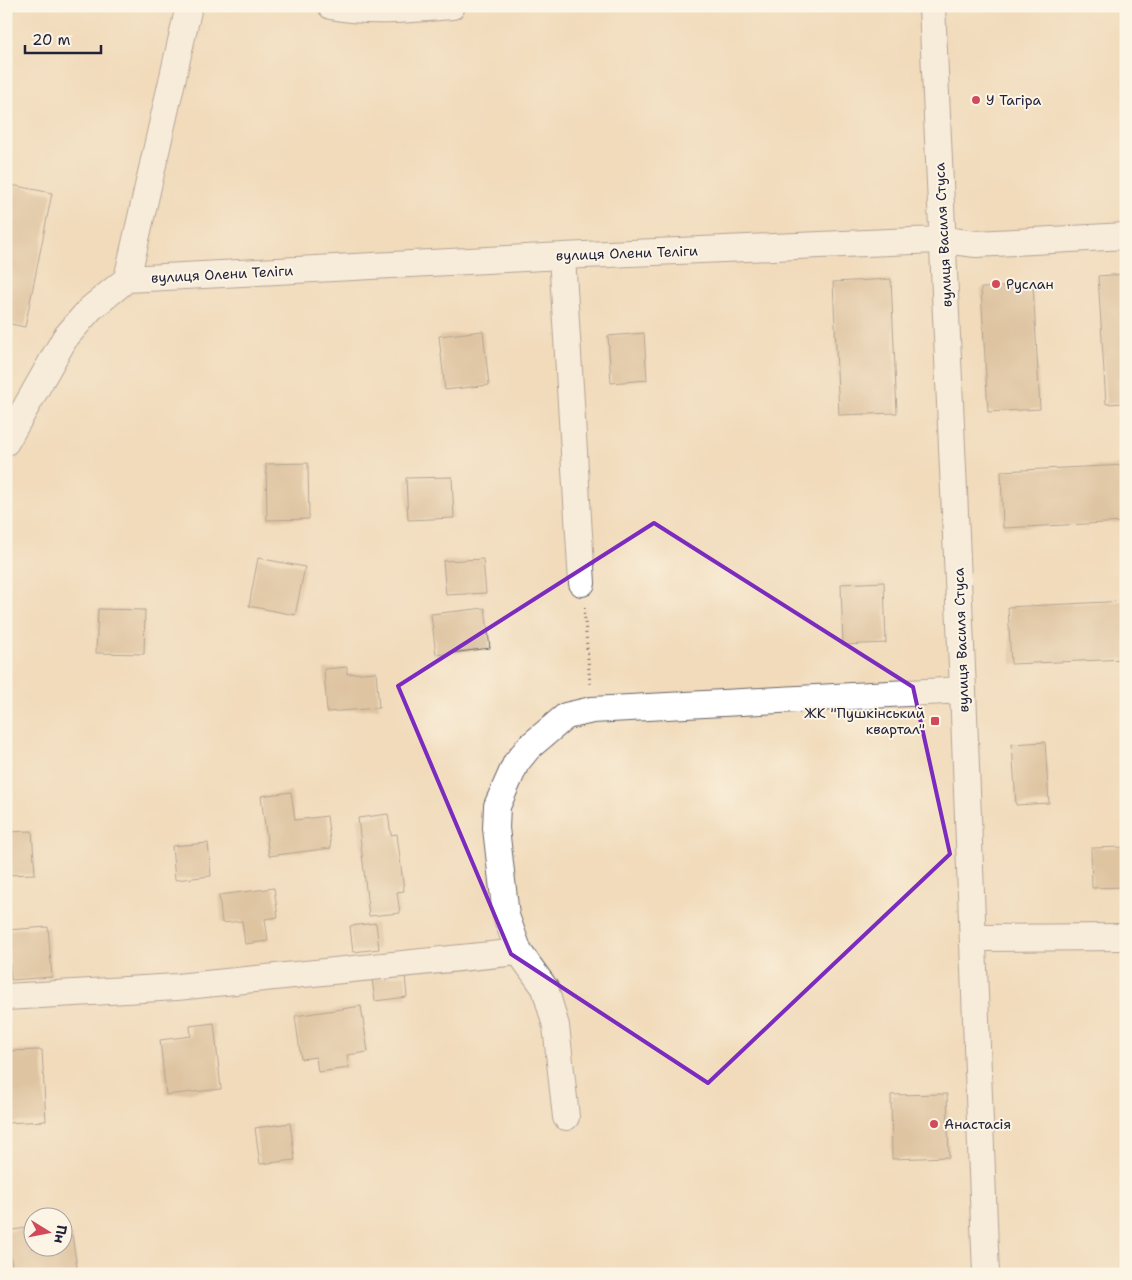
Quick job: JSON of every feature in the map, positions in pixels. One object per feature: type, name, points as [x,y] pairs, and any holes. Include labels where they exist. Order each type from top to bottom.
[{"type":"street","points":[[6,442],[65,338],[90,308],[127,278],[189,6]]},
{"type":"street","points":[[332,6],[347,9],[396,10],[452,6]]},
{"type":"street","name":"вулиця Василя Стуса","points":[[932,6],[944,240],[986,1274]]},
{"type":"street","name":"вулиця Олени Теліги","points":[[127,278],[562,256],[944,240],[976,244],[1126,236]]},
{"type":"street","points":[[562,256],[582,583]]},
{"type":"street","points":[[566,1117],[556,1026],[545,988],[519,952],[506,916],[496,828],[497,806],[516,763],[529,747],[566,716],[592,710],[963,690]]},
{"type":"street","points":[[973,938],[1126,937]]},
{"type":"street","points":[[6,997],[177,987],[519,952]]},
{"type":"path","points":[[582,583],[592,710]]},
{"type":"highlighted area","points":[[654,523],[913,687],[950,854],[708,1083],[511,954],[398,686]]},
{"type":"building","points":[[6,184],[52,193],[25,327],[6,323]]},
{"type":"building","points":[[1126,274],[1126,403],[1106,404],[1098,276]]},
{"type":"building","points":[[891,279],[897,413],[839,415],[833,282]]},
{"type":"building","points":[[1033,285],[1040,409],[988,412],[981,288]]},
{"type":"building","points":[[483,331],[489,385],[445,390],[439,336]]},
{"type":"building","points":[[644,333],[647,380],[611,383],[608,336]]},
{"type":"building","points":[[308,463],[309,519],[267,520],[266,464]]},
{"type":"building","points":[[1126,465],[1126,522],[1003,528],[1001,471]]},
{"type":"building","points":[[452,477],[454,518],[408,520],[406,478]]},
{"type":"building","points":[[258,558],[305,567],[295,615],[249,606]]},
{"type":"building","points":[[483,559],[486,593],[446,595],[443,561]]},
{"type":"building","points":[[884,582],[886,643],[843,645],[841,584]]},
{"type":"building","points":[[1126,601],[1126,659],[1011,664],[1008,607]]},
{"type":"building","points":[[485,608],[490,648],[436,655],[431,614]]},
{"type":"building","points":[[98,609],[145,610],[144,654],[96,653]]},
{"type":"building","points":[[347,667],[347,674],[376,672],[379,708],[327,712],[324,669]]},
{"type":"building","points":[[1045,742],[1049,803],[1016,805],[1012,744]]},
{"type":"building","points":[[291,792],[295,820],[327,816],[331,848],[269,856],[261,796]]},
{"type":"building","points":[[388,814],[391,835],[397,834],[404,891],[397,892],[400,913],[369,916],[358,818]]},
{"type":"building","points":[[32,831],[35,874],[6,875],[6,832]]},
{"type":"building","points":[[208,843],[211,876],[175,880],[172,846]]},
{"type":"building","points":[[1126,847],[1126,887],[1092,888],[1091,848]]},
{"type":"building","points":[[274,888],[278,917],[265,919],[268,941],[245,944],[242,921],[222,923],[219,895]]},
{"type":"building","points":[[376,923],[379,949],[353,952],[350,926]]},
{"type":"building","points":[[48,927],[52,977],[11,980],[7,930]]},
{"type":"building","points":[[405,975],[407,997],[375,1001],[372,979]]},
{"type":"building","points":[[361,1006],[368,1052],[347,1055],[349,1068],[318,1072],[316,1057],[301,1059],[295,1016]]},
{"type":"building","points":[[214,1023],[221,1089],[166,1095],[160,1040],[191,1036],[190,1026]]},
{"type":"building","points":[[42,1050],[46,1121],[6,1123],[6,1051]]},
{"type":"building","points":[[947,1094],[949,1157],[892,1159],[891,1095]]},
{"type":"building","points":[[290,1123],[295,1160],[260,1164],[255,1128]]},
{"type":"building","points":[[22,1229],[22,1258],[72,1258],[72,1235],[78,1274],[13,1274],[7,1231]]},
{"type":"place","name":"У Тагіра","points":[[976,100]]},
{"type":"place","name":"Руслан","points":[[996,284]]},
{"type":"place","name":"ЖК \"Пушкінський квартал\"","points":[[935,721]]},
{"type":"place","name":"Анастасія","points":[[934,1124]]}]
